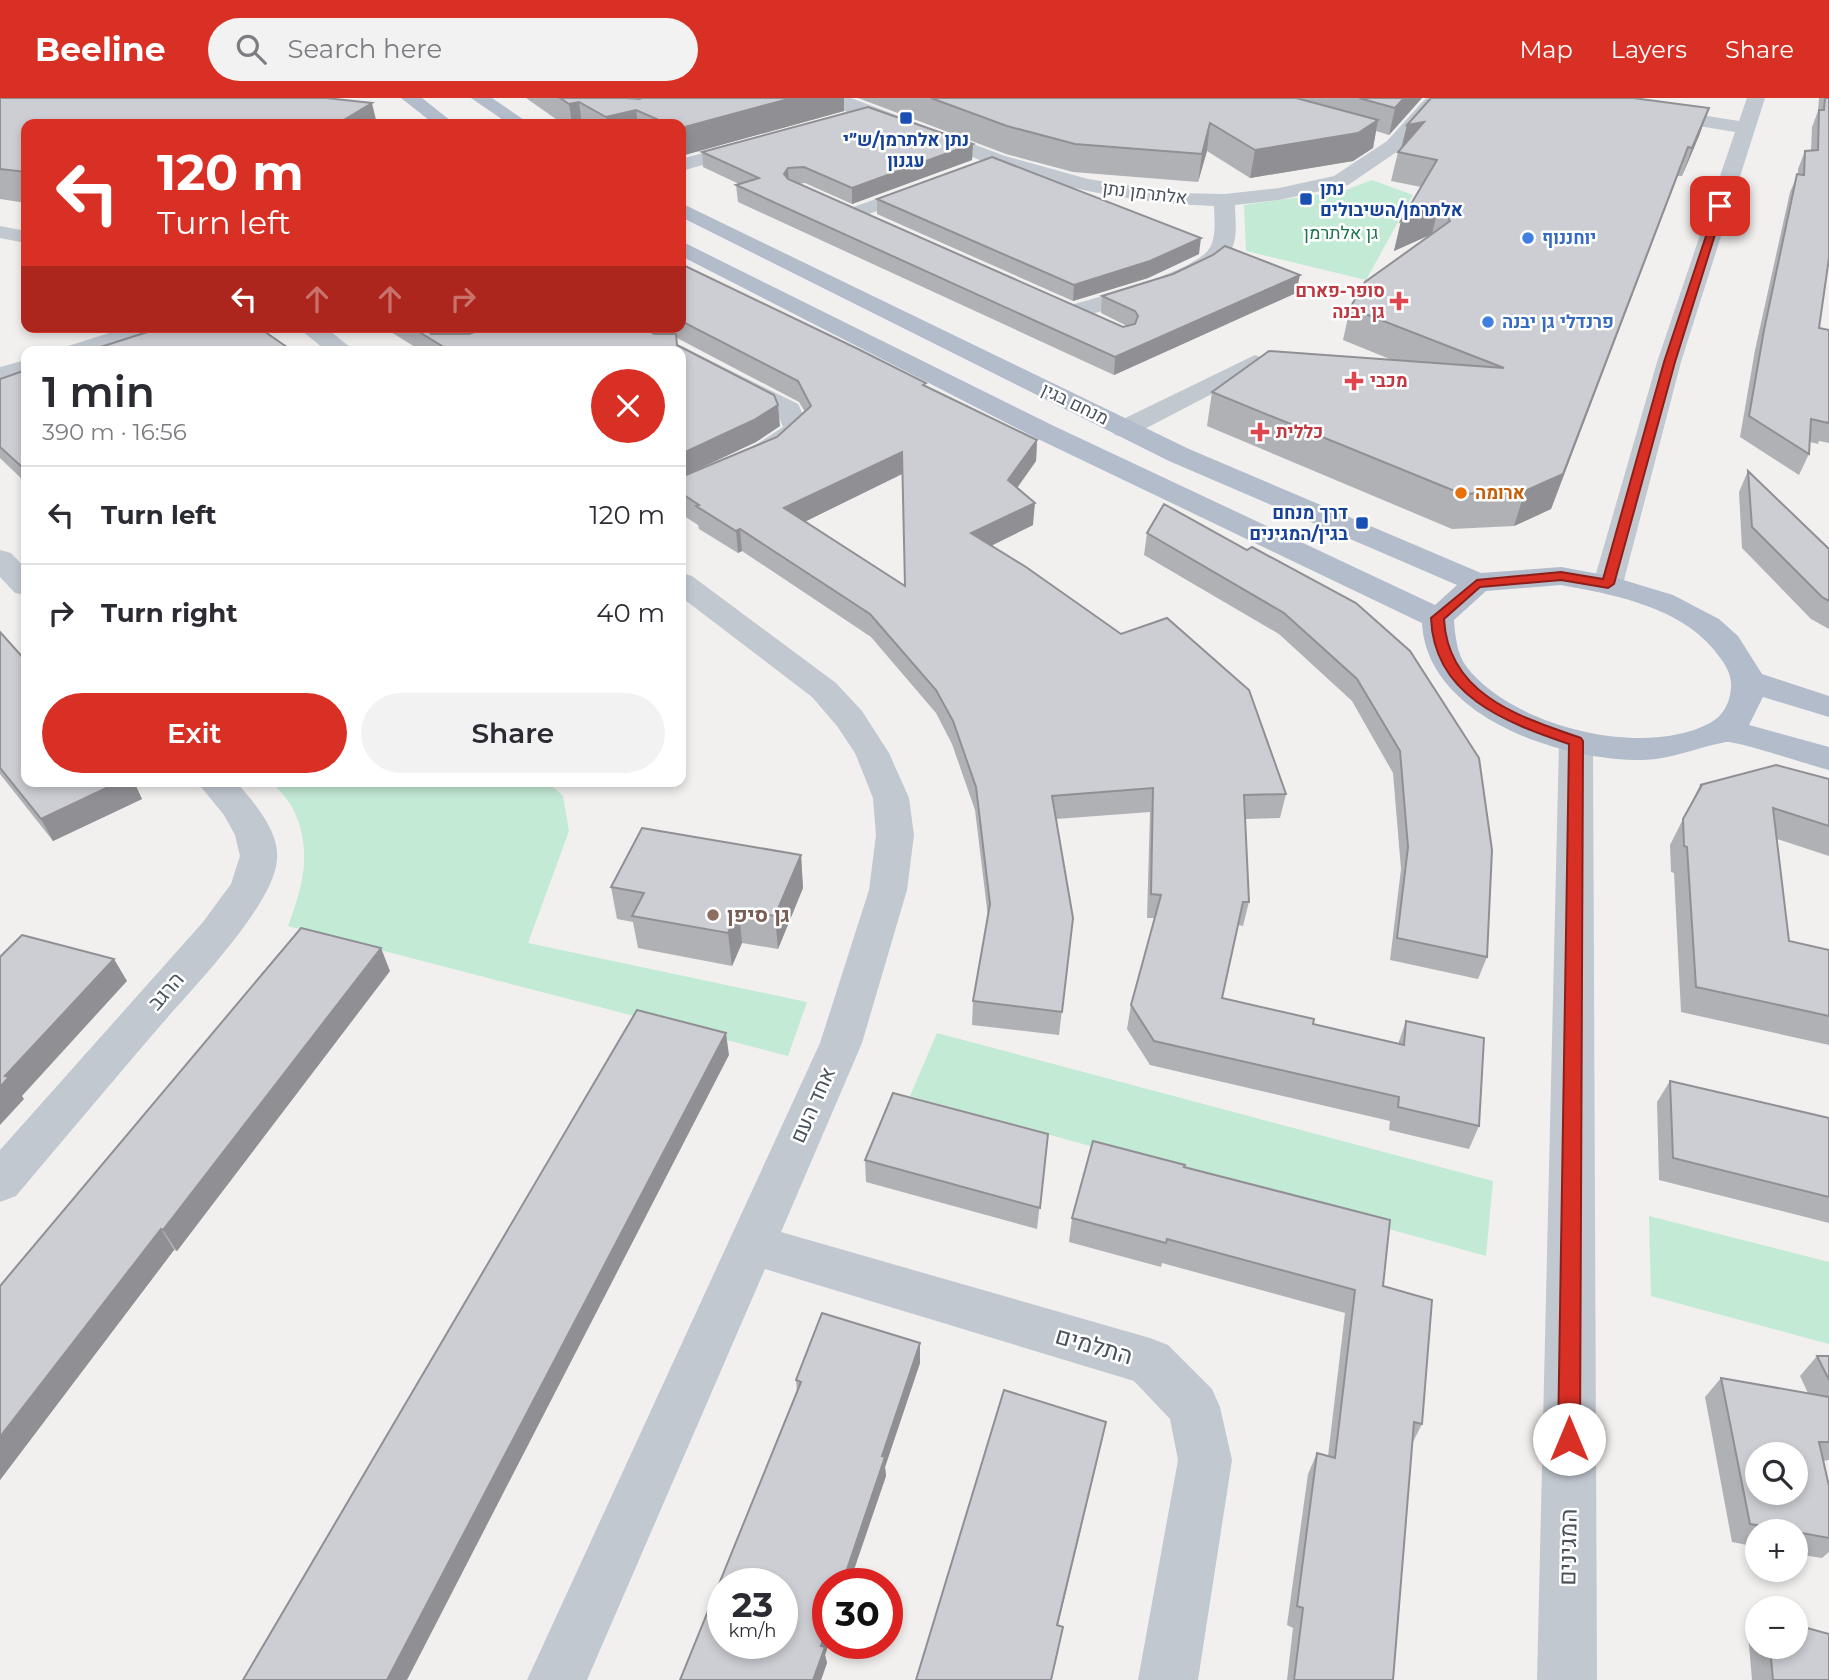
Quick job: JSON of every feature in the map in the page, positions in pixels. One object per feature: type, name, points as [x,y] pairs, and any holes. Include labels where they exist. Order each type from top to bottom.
[{"type":"main road","points":[[410,98],[439,119]]},
{"type":"main road","points":[[480,98],[514,119]]},
{"type":"main road","name":"מנחם בגין","points":[[686,211],[1124,429],[1477,583]]},
{"type":"main road","name":"מנחם בגין","points":[[686,251],[1047,433],[1438,618]]},
{"type":"main road","points":[[1561,576],[1608,584],[1665,603],[1702,622],[1733,649],[1749,681],[1743,710],[1726,729],[1687,745],[1634,749],[1576,741],[1521,723],[1485,702],[1453,672],[1439,641],[1438,618],[1477,583],[1561,576]]},
{"type":"main road","points":[[1749,681],[1829,707]]},
{"type":"main road","points":[[1726,729],[1829,759]]},
{"type":"street","name":"אלתרמן נתן","points":[[836,98],[868,113],[919,129],[999,160],[1086,185],[1176,199],[1225,200],[1279,194],[1341,180],[1394,145],[1419,114],[1437,98]]},
{"type":"street","points":[[1559,98],[1745,128]]},
{"type":"street","points":[[1608,584],[1670,362],[1756,98]]},
{"type":"street","points":[[841,120],[868,113]]},
{"type":"street","points":[[686,164],[774,139]]},
{"type":"street","points":[[1370,139],[1394,145]]},
{"type":"street","points":[[974,169],[999,160]]},
{"type":"street","points":[[852,214],[950,178]]},
{"type":"street","points":[[1072,312],[1187,273],[1210,262],[1222,248],[1225,200]]},
{"type":"street","points":[[831,205],[877,225]]},
{"type":"street","points":[[0,232],[21,236]]},
{"type":"street","points":[[1047,302],[1097,324]]},
{"type":"street","points":[[94,346],[135,333]]},
{"type":"street","points":[[317,333],[336,346]]},
{"type":"street","points":[[686,356],[789,410],[797,429],[767,450],[686,488]]},
{"type":"street","points":[[1124,429],[1255,362],[1281,373]]},
{"type":"street","points":[[0,375],[21,369]]},
{"type":"street","points":[[0,559],[21,581]]},
{"type":"street","name":"אחד העם","points":[[557,1680],[841,1044],[888,890],[895,835],[891,798],[872,753],[850,719],[824,690],[686,586]]},
{"type":"street","name":"המגינים","points":[[1567,1680],[1576,741]]},
{"type":"street","name":"הרגב","points":[[0,1182],[208,943],[243,899],[259,858],[250,828],[234,802],[220,787]]},
{"type":"street","name":"התלמים","points":[[751,1244],[1150,1362],[1194,1407],[1205,1460],[1168,1680]]},
{"type":"green space","name":"גן אלתרמן","points":[[1372,180],[1413,195],[1366,280],[1246,251],[1244,205],[1343,191]]},
{"type":"green space","points":[[276,787],[553,787],[563,796],[569,831],[528,943],[807,1002],[788,1056],[288,926],[298,897],[304,853],[299,824],[286,798]]},
{"type":"green space","points":[[937,1033],[1493,1181],[1486,1256],[910,1096]]},
{"type":"green space","points":[[1649,1216],[1829,1262],[1829,1344],[1651,1296]]},
{"type":"building","points":[[0,98],[326,98],[372,103],[345,119],[21,119],[21,171],[0,169]]},
{"type":"building","points":[[560,98],[792,98],[686,127],[686,119],[657,119],[636,110],[606,117],[579,102],[569,104]]},
{"type":"building","points":[[931,98],[1296,98],[1378,120],[1358,133],[1255,150],[1210,123],[1202,154],[1075,144],[1007,126]]},
{"type":"building","points":[[1359,98],[1404,98],[1395,108]]},
{"type":"building","name":"פרנדלי גן יבנה","points":[[1431,98],[1633,98],[1709,108],[1692,148],[1688,147],[1563,474],[1525,491],[1462,494],[1212,392],[1269,351],[1504,368],[1350,308],[1365,282],[1450,221],[1439,204],[1401,221],[1437,160],[1398,152],[1424,122],[1407,125]]},
{"type":"building","points":[[1825,98],[1829,98],[1829,258],[1819,328],[1829,330],[1829,420],[1828,423],[1811,419],[1809,454],[1749,416],[1797,174],[1804,175],[1805,151],[1818,150],[1819,110],[1824,110]]},
{"type":"building","points":[[868,107],[973,144],[852,188],[804,167],[788,168],[784,174],[788,179],[1123,327],[1135,324],[1138,316],[1135,311],[1102,296],[1173,274],[1213,255],[1225,246],[1300,275],[1115,357],[736,185],[759,178],[702,152]]},
{"type":"building","points":[[992,157],[1201,238],[1150,261],[1074,285],[877,199]]},
{"type":"building","points":[[686,266],[858,349],[926,383],[923,385],[1037,440],[1008,480],[1035,503],[971,533],[1026,567],[1121,634],[1167,618],[1249,690],[1286,794],[1244,795],[1249,902],[1243,902],[1222,998],[1314,1019],[1313,1024],[1404,1045],[1406,1021],[1484,1038],[1479,1126],[1398,1107],[1399,1097],[1154,1041],[1131,1005],[1161,895],[1151,894],[1153,788],[1052,796],[1073,918],[1062,1012],[973,1001],[990,904],[976,787],[953,721],[936,690],[870,614],[740,529],[736,531],[696,506],[699,505],[686,496],[686,475],[777,437],[811,406],[798,381],[686,324]],"holes":[[[902,452],[905,586],[784,508]]]},
{"type":"building","points":[[144,333],[267,333],[285,346],[104,346]]},
{"type":"building","points":[[421,333],[676,334],[679,346],[442,346]]},
{"type":"building","points":[[686,350],[774,395],[778,405],[754,420],[686,452]]},
{"type":"building","points":[[21,372],[21,466],[0,447],[0,379]]},
{"type":"building","points":[[1748,471],[1829,549],[1829,601],[1752,527]]},
{"type":"building","points":[[1164,504],[1247,550],[1252,547],[1356,603],[1410,651],[1479,758],[1492,850],[1487,957],[1397,938],[1408,847],[1400,751],[1357,679],[1284,613],[1147,533]]},
{"type":"building","points":[[0,632],[21,655],[21,787],[108,787],[41,819],[0,768]]},
{"type":"building","points":[[1776,765],[1829,779],[1829,826],[1773,808],[1789,941],[1829,950],[1829,1016],[1696,987],[1683,819],[1700,785]]},
{"type":"building","points":[[642,828],[801,855],[775,916],[739,910],[728,933],[632,916],[644,893],[611,887]]},
{"type":"building","points":[[301,928],[381,948],[0,1437],[0,1286]]},
{"type":"building","points":[[22,935],[114,959],[5,1076],[9,1077],[0,1087],[0,957]]},
{"type":"building","points":[[637,1010],[726,1033],[387,1680],[243,1680]]},
{"type":"building","points":[[1670,1081],[1829,1118],[1829,1197],[1673,1158]]},
{"type":"building","points":[[893,1093],[1048,1134],[1040,1208],[865,1160]]},
{"type":"building","points":[[1093,1141],[1390,1220],[1383,1286],[1432,1300],[1422,1424],[1414,1422],[1393,1680],[1294,1680],[1303,1608],[1297,1606],[1317,1453],[1335,1458],[1355,1290],[1167,1239],[1166,1243],[1072,1218]]},
{"type":"building","points":[[822,1313],[920,1343],[847,1568],[812,1568],[812,1659],[821,1659],[813,1680],[680,1680],[707,1614],[707,1659],[798,1659],[798,1568],[725,1568],[801,1382],[796,1380]]},
{"type":"building","points":[[1817,1356],[1829,1356],[1829,1380]]},
{"type":"building","points":[[1721,1378],[1829,1397],[1829,1442],[1819,1442],[1829,1486],[1829,1538],[1808,1534],[1808,1519],[1749,1519],[1746,1505],[1808,1505],[1808,1442],[1745,1442],[1745,1499]]},
{"type":"building","points":[[1004,1390],[1106,1422],[1057,1625],[1063,1627],[1051,1680],[916,1680]]},
{"type":"building","points":[[1808,1628],[1829,1634],[1829,1680],[1773,1680],[1771,1659],[1808,1659]]},
{"type":"place","name":"נתן אלתרמן/ש״י עגנון","points":[[906,118]]},
{"type":"place","name":"נתן אלתרמן/השיבולים","points":[[1306,199]]},
{"type":"place","name":"יוחננוף","points":[[1528,238]]},
{"type":"place","name":"סופר-פארם גן יבנה","points":[[1399,301]]},
{"type":"place","name":"פרנדלי גן יבנה","points":[[1488,322]]},
{"type":"place","name":"מכבי","points":[[1354,381]]},
{"type":"place","name":"כללית","points":[[1260,432]]},
{"type":"place","name":"ארומה","points":[[1461,493]]},
{"type":"place","name":"דרך מנחם בגין/המגינים","points":[[1362,523]]},
{"type":"place","name":"גן סיפן","points":[[713,915]]},
{"type":"route","points":[[1569,1439],[1576,741],[1521,723],[1485,702],[1453,672],[1439,641],[1438,618],[1477,583],[1561,576],[1608,584],[1670,362],[1720,206]]}]
